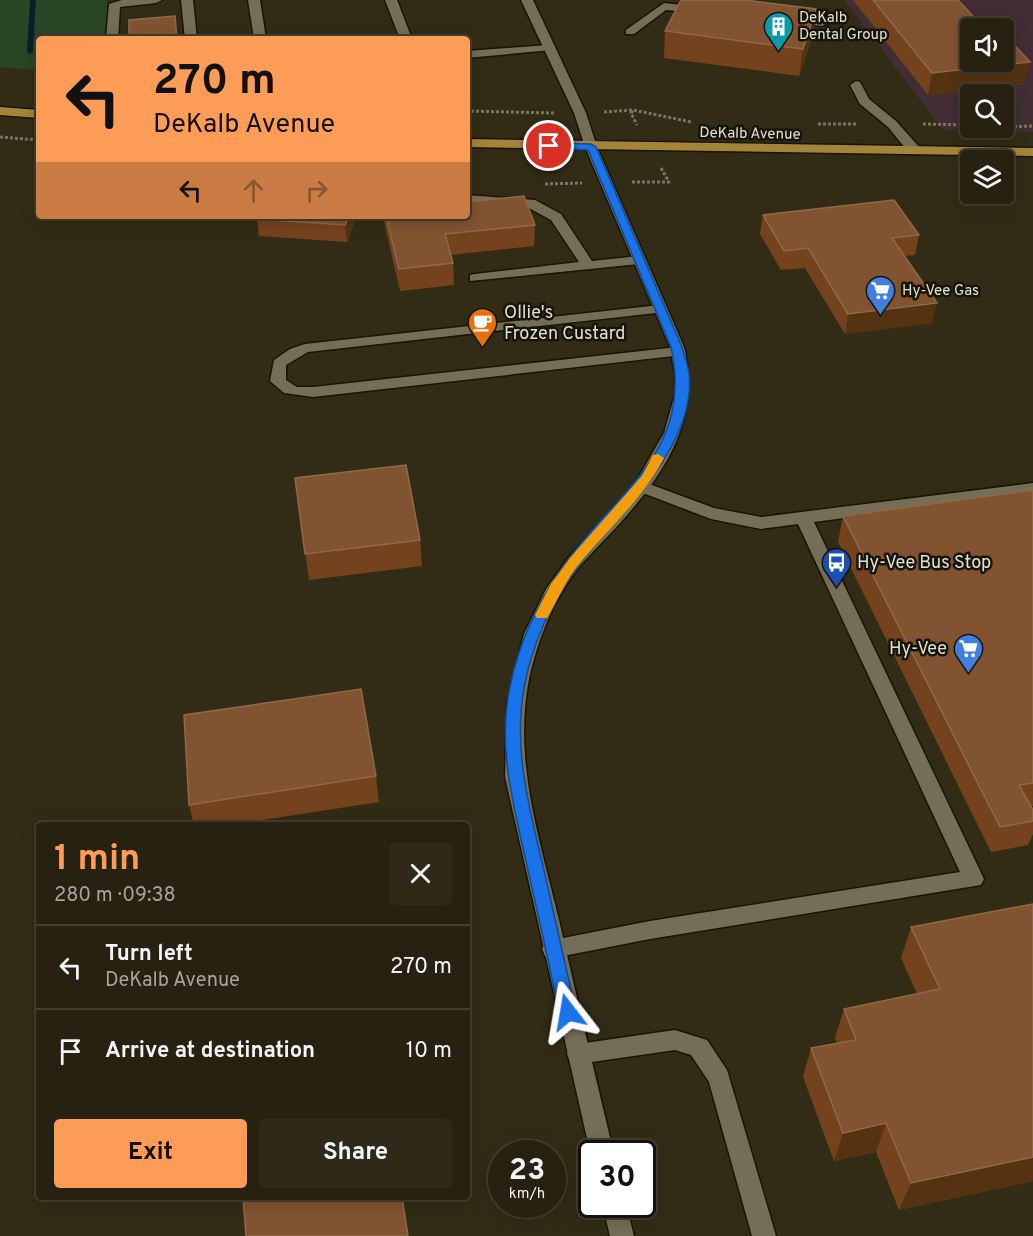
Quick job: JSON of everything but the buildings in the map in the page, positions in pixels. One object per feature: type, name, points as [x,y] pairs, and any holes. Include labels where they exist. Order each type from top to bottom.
[{"type":"main road","points":[[0,111],[36,114]]},
{"type":"main road","name":"DeKalb Avenue","points":[[470,143],[591,147],[1033,152]]},
{"type":"street","points":[[112,36],[115,4],[156,0]]},
{"type":"street","points":[[187,0],[191,36]]},
{"type":"street","points":[[254,0],[260,36]]},
{"type":"street","points":[[391,0],[405,36]]},
{"type":"street","points":[[527,0],[580,112],[591,147],[678,352],[683,375],[680,405],[673,428],[641,486],[574,561],[556,587],[532,636],[517,687],[512,736],[515,777],[599,1140]]},
{"type":"street","points":[[630,32],[664,6],[709,11]]},
{"type":"street","points":[[777,18],[822,23]]},
{"type":"street","points":[[470,55],[548,48]]},
{"type":"street","points":[[856,85],[864,100],[892,124],[915,151]]},
{"type":"street","points":[[470,199],[530,203],[556,217],[588,266]]},
{"type":"street","points":[[475,278],[639,260]]},
{"type":"street","points":[[660,309],[305,348],[279,363],[278,381],[285,389],[296,393],[313,392],[678,352]]},
{"type":"street","points":[[641,486],[711,513],[761,523],[1033,488]]},
{"type":"street","points":[[553,949],[650,930],[974,879],[804,518]]},
{"type":"street","points":[[578,1054],[675,1040],[699,1047],[719,1078],[764,1236]]},
{"type":"street","points":[[618,1218],[622,1236]]},
{"type":"path","points":[[470,111],[633,110],[668,119],[695,122]]},
{"type":"path","points":[[812,124],[960,125]]},
{"type":"path","points":[[1014,127],[1033,126]]},
{"type":"path","points":[[0,137],[36,140]]},
{"type":"shaded area","points":[[844,0],[1033,0],[1033,132],[1014,132],[1014,84],[960,84],[960,130],[943,130]]},
{"type":"green space","points":[[0,0],[107,0],[107,36],[36,36],[36,70],[0,67]]},
{"type":"waterway","points":[[30,52],[33,0]]},
{"type":"slow traffic","points":[[542,615],[556,587],[574,561],[616,516],[647,478],[658,458]]},
{"type":"place","name":"DeKalb Dental Group","points":[[778,52]]},
{"type":"place","name":"Hy-Vee Gas","points":[[881,316]]},
{"type":"place","name":"Ollie's Frozen Custard","points":[[483,348]]},
{"type":"place","name":"Hy-Vee Bus Stop","points":[[836,588]]},
{"type":"place","name":"Hy-Vee","points":[[968,674]]},
{"type":"route","points":[[549,146],[591,147],[677,347],[683,375],[680,405],[673,428],[647,478],[616,516],[574,561],[556,587],[532,636],[517,687],[512,736],[515,777],[568,1012]]}]
